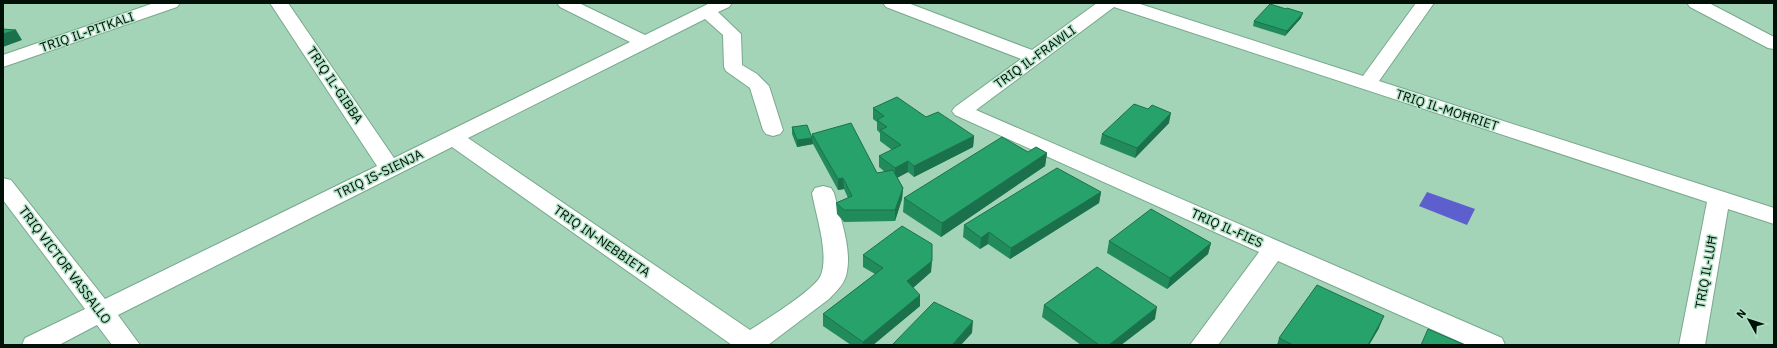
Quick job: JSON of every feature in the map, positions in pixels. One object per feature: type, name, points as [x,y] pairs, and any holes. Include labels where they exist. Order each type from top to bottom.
[{"type":"street","name":"TRIQ IL-PITKALI","points":[[3,62],[171,3]]},
{"type":"street","name":"TRIQ IL-GIBBA","points":[[279,3],[390,168]]},
{"type":"street","points":[[566,3],[645,42]]},
{"type":"street","points":[[892,3],[1033,57]]},
{"type":"street","name":"TRIQ IL-FRAWLI","points":[[962,111],[1108,3]]},
{"type":"street","name":"TRIQ IL-MOĦRIET","points":[[1120,3],[1774,216]]},
{"type":"street","points":[[1367,84],[1425,3]]},
{"type":"street","points":[[1696,3],[1774,44]]},
{"type":"street","name":"TRIQ IS-SIENJA","points":[[35,345],[714,7]]},
{"type":"street","points":[[714,7],[732,34],[733,67],[759,86],[773,130]]},
{"type":"street","name":"TRIQ IL-FIES","points":[[962,111],[1492,345]]},
{"type":"street","name":"TRIQ IN-NEBBIETA","points":[[452,137],[751,344]]},
{"type":"street","name":"TRIQ VICTOR VASSALLO","points":[[3,185],[127,345]]},
{"type":"street","points":[[751,344],[817,296],[833,279],[835,260],[823,193]]},
{"type":"street","name":"TRIQ IL-LUĦ","points":[[1692,345],[1719,198]]},
{"type":"street","points":[[1203,345],[1274,249]]},
{"type":"shaded area","points":[[1427,192],[1475,209],[1467,225],[1419,206]]},
{"type":"building","points":[[1270,4],[1303,13],[1287,31],[1254,21]]},
{"type":"building","points":[[3,29],[16,30],[3,34]]},
{"type":"building","points":[[897,97],[926,117],[938,112],[974,136],[914,166],[908,161],[895,168],[879,156],[901,145],[880,130],[887,127],[877,120],[884,116],[873,108]]},
{"type":"building","points":[[1134,104],[1148,109],[1152,105],[1171,113],[1137,148],[1102,134]]},
{"type":"building","points":[[851,123],[877,173],[893,170],[903,188],[895,210],[844,210],[836,203],[852,196],[843,178],[838,179],[812,134]]},
{"type":"building","points":[[807,125],[812,138],[797,140],[792,127]]},
{"type":"building","points":[[1002,137],[1028,152],[1036,147],[1047,153],[942,223],[904,198]]},
{"type":"building","points":[[1057,168],[1101,192],[1011,248],[989,232],[981,238],[964,225]]},
{"type":"building","points":[[1151,209],[1211,243],[1170,278],[1109,241]]},
{"type":"building","points":[[902,226],[932,244],[932,261],[907,281],[920,295],[863,342],[823,314],[883,268],[863,255]]},
{"type":"building","points":[[1097,267],[1157,307],[1109,345],[1099,345],[1044,305]]},
{"type":"building","points":[[1317,285],[1384,316],[1368,345],[1293,345],[1279,338]]},
{"type":"building","points":[[934,302],[973,321],[952,345],[892,345]]},
{"type":"building","points":[[1428,329],[1465,345],[1421,345]]}]
